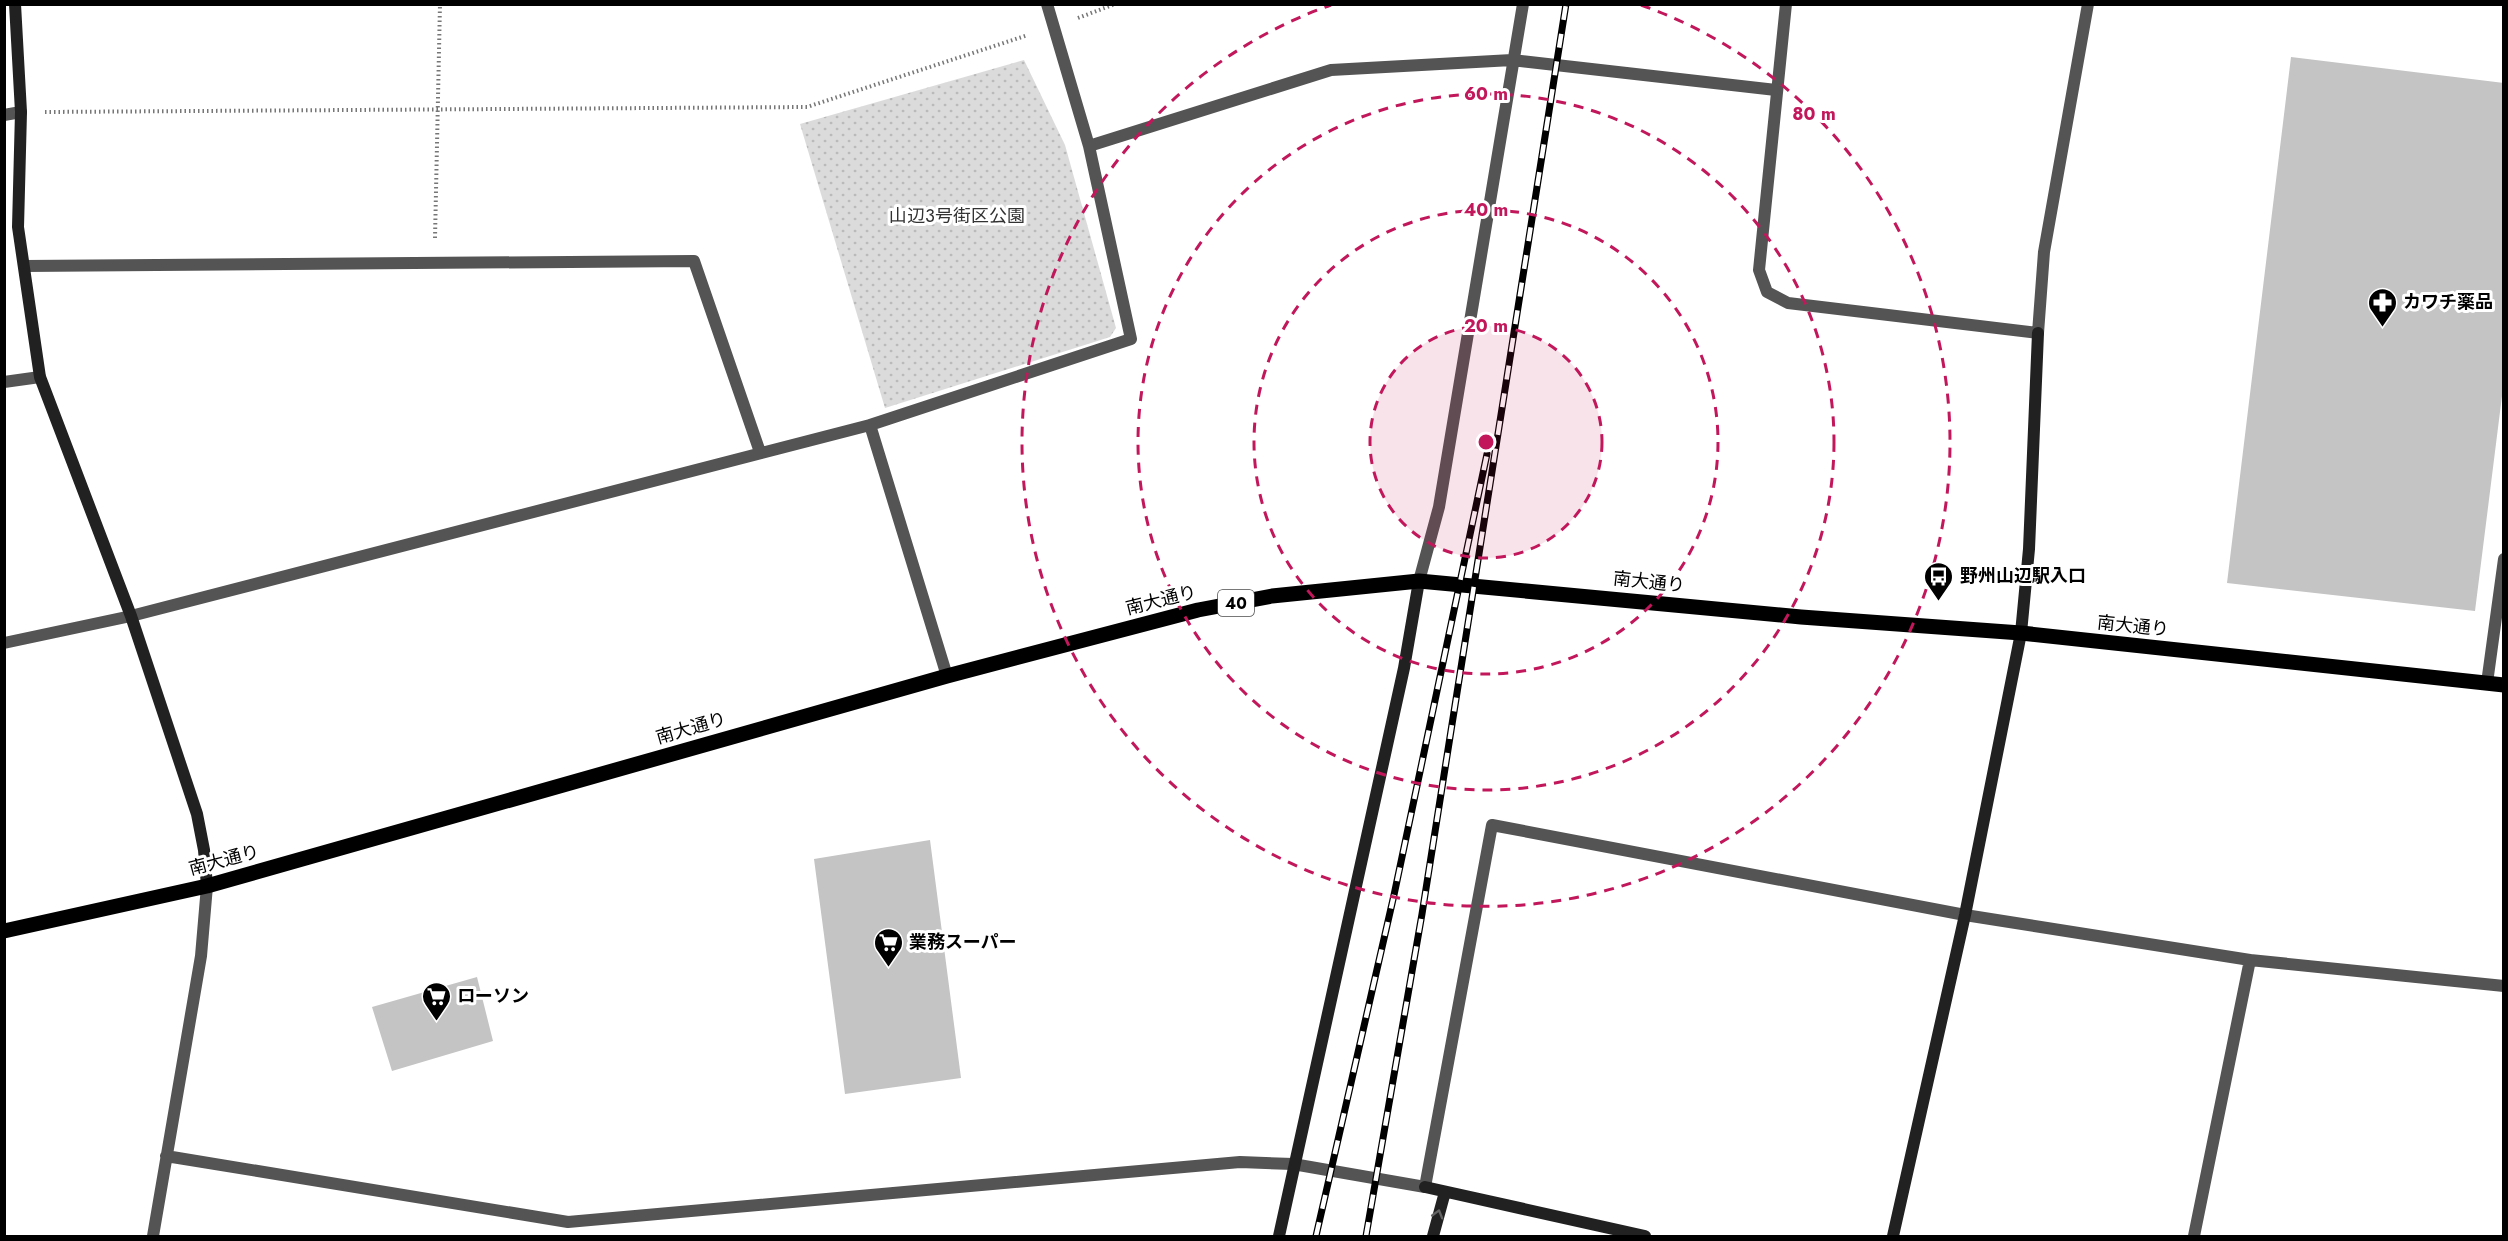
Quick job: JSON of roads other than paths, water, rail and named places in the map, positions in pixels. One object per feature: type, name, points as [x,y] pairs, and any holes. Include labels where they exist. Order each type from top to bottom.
[{"type":"main road","name":"南大通り","points":[[4,931],[207,886],[947,676],[1198,610],[1272,596],[1419,581],[1802,617],[2021,633],[2504,685]]},
{"type":"street","points":[[15,4],[21,112],[18,227],[40,377],[131,616],[197,814],[204,850],[207,886],[201,956],[153,1236]]},
{"type":"street","points":[[4,643],[131,616],[870,425],[1131,339],[1089,146],[1047,4]]},
{"type":"street","points":[[1279,1236],[1293,1164],[1404,668],[1419,581],[1439,507],[1523,4]]},
{"type":"street","points":[[1786,4],[1759,270],[1767,292],[1788,303],[2038,333]]},
{"type":"street","points":[[1893,1236],[1965,915],[2021,633],[2029,549],[2038,333],[2044,252],[2088,4]]},
{"type":"street","points":[[1089,146],[1331,70],[1512,60],[1776,90]]},
{"type":"street","points":[[4,115],[21,112]]},
{"type":"street","points":[[24,266],[694,261],[760,452]]},
{"type":"street","points":[[4,382],[40,377]]},
{"type":"street","points":[[870,425],[947,676]]},
{"type":"street","points":[[2487,683],[2504,559]]},
{"type":"street","points":[[1425,1187],[1492,825],[1965,915],[2250,960],[2504,986]]},
{"type":"street","points":[[2198,1236],[2250,960]]},
{"type":"street","points":[[166,1156],[568,1222],[1240,1162],[1293,1164],[1425,1187],[1640,1236]]},
{"type":"street","points":[[1433,1236],[1445,1192]]},
{"type":"railway","points":[[1366,1236],[1422,914],[1566,4]]},
{"type":"railway","points":[[1316,1236],[1394,895],[1487,454]]},
{"type":"place","name":"カワチ薬品","points":[[2382,328]]},
{"type":"place","name":"野州山辺駅入口","points":[[1939,602]]},
{"type":"place","name":"業務スーパー","points":[[888,968]]},
{"type":"place","name":"ローソン","points":[[436,1022]]},
{"type":"park label","name":"山辺3号街区公園","points":[[957,216]]}]
